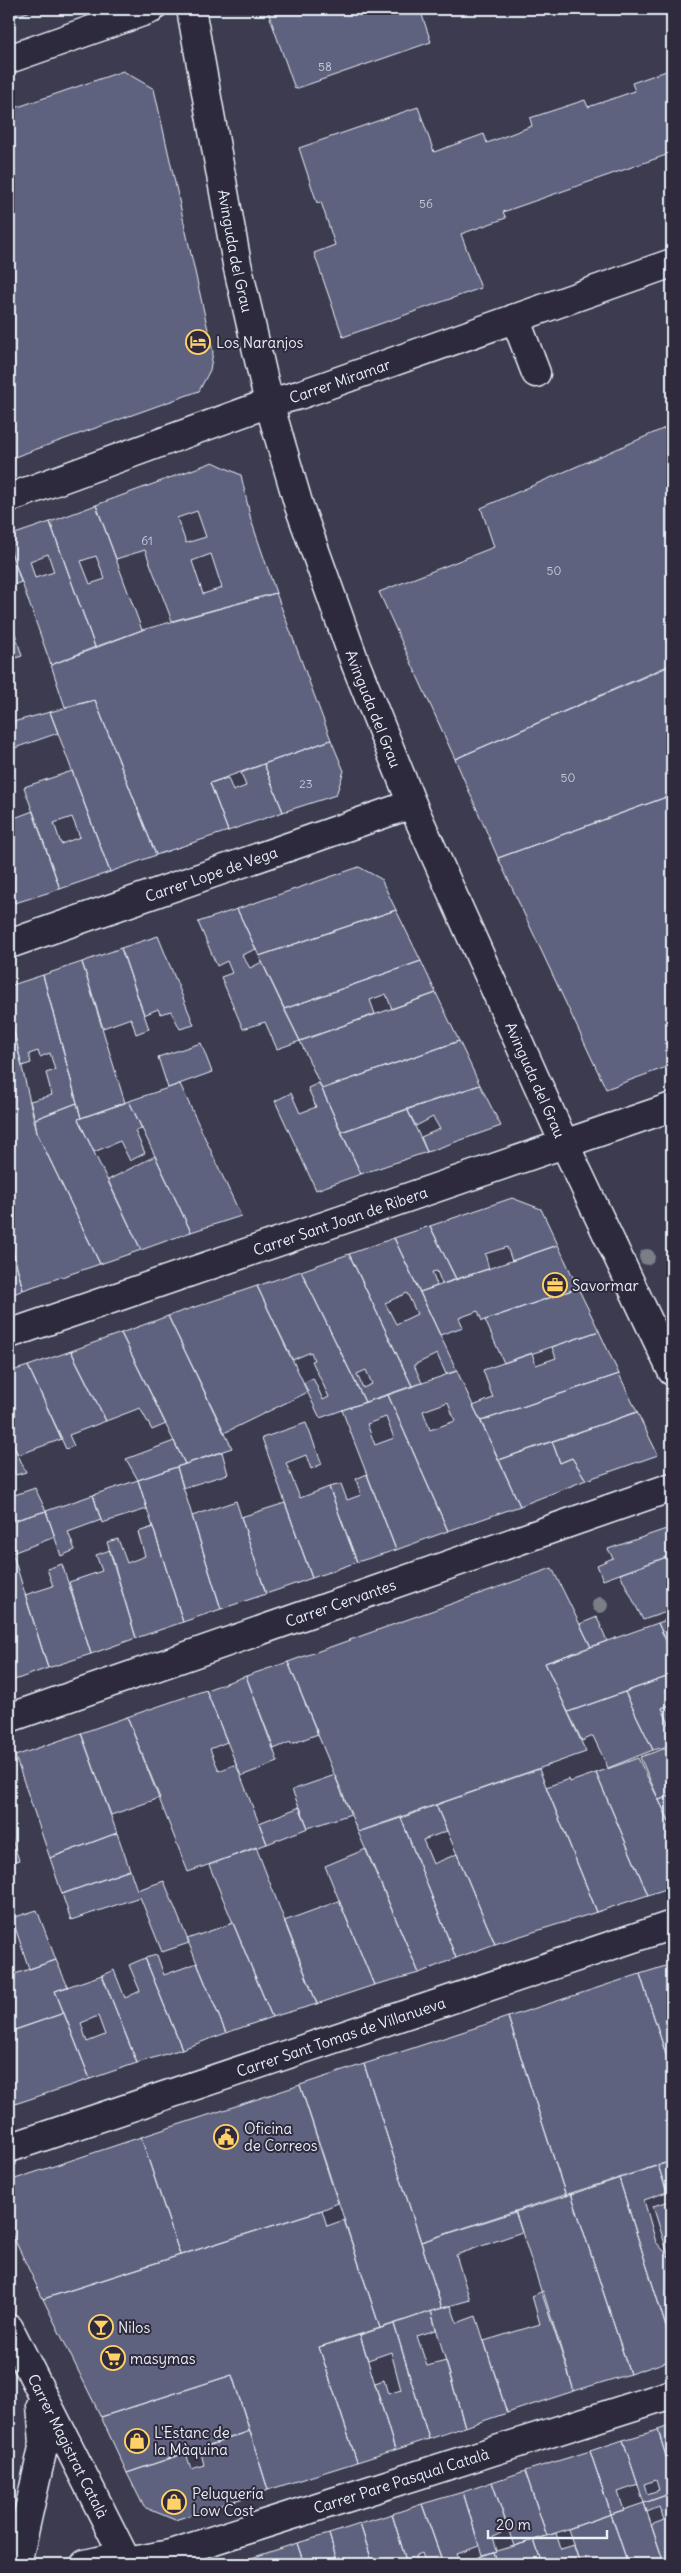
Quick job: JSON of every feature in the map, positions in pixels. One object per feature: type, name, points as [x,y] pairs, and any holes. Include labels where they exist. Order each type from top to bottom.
[{"type":"street","points":[[9,59],[151,9]]},
{"type":"street","name":"Avinguda del Grau","points":[[191,9],[238,264],[269,403],[288,475],[356,665],[412,804],[564,1143],[672,1371]]},
{"type":"street","name":"Carrer Miramar","points":[[9,498],[269,403],[299,395],[672,263]]},
{"type":"street","points":[[515,318],[536,373]]},
{"type":"street","name":"Carrer Lope de Vega","points":[[9,944],[412,804]]},
{"type":"street","name":"Carrer Sant Joan de Ribera","points":[[9,1334],[672,1106]]},
{"type":"street","name":"Carrer Cervantes","points":[[9,1718],[672,1487]]},
{"type":"street","name":"Carrer Sant Tomas de Villanueva","points":[[9,2148],[672,1925]]},
{"type":"street","name":"Carrer Magistrat Català","points":[[9,2328],[40,2394],[128,2563]]},
{"type":"street","points":[[17,2564],[44,2443],[40,2394]]},
{"type":"street","name":"Carrer Pare Pasqual Català","points":[[86,2564],[107,2559],[128,2563],[170,2554],[672,2394]]},
{"type":"building","points":[[9,9],[36,9],[9,19]]},
{"type":"building","points":[[267,9],[420,9],[431,42],[295,89]]},
{"type":"building","points":[[672,69],[672,153],[503,212],[506,218],[461,234],[481,288],[343,337],[314,253],[335,245],[321,202],[317,203],[299,148],[418,107],[434,152],[484,134],[487,143],[532,126],[530,118],[585,100],[588,107],[635,91],[632,83]]},
{"type":"building","points":[[123,71],[154,89],[213,352],[210,370],[199,391],[9,459],[9,110]]},
{"type":"building","points":[[672,425],[672,664],[455,759],[379,592],[494,547],[481,508]]},
{"type":"building","points":[[213,462],[241,475],[251,520],[276,593],[172,621],[145,550],[116,559],[96,505]],"holes":[[[197,511],[206,537],[186,543],[177,518]],[[211,554],[222,588],[203,594],[192,561]]]},
{"type":"building","points":[[96,505],[142,630],[95,647],[50,522]],"holes":[[[96,556],[105,579],[90,584],[81,561]]]},
{"type":"building","points":[[50,522],[95,647],[51,665],[9,546],[9,536]],"holes":[[[48,554],[54,572],[35,578],[30,561]]]},
{"type":"building","points":[[9,546],[21,582],[9,587]]},
{"type":"building","points":[[276,593],[331,740],[210,783],[228,831],[156,855],[95,700],[65,707],[51,665],[142,630]]},
{"type":"building","points":[[9,614],[22,656],[9,660]]},
{"type":"building","points":[[672,665],[672,795],[498,858],[455,759]]},
{"type":"building","points":[[95,700],[156,855],[110,872],[50,712]]},
{"type":"building","points":[[50,712],[58,733],[9,750],[9,723]]},
{"type":"building","points":[[331,740],[344,771],[336,795],[283,812],[264,764]]},
{"type":"building","points":[[264,764],[283,812],[228,831],[210,783],[228,778],[233,791],[246,786],[241,773]]},
{"type":"building","points":[[72,771],[110,872],[60,889],[24,787]],"holes":[[[72,817],[80,837],[61,844],[54,823]]]},
{"type":"building","points":[[672,795],[672,1065],[606,1089],[498,858]]},
{"type":"building","points":[[33,811],[60,889],[15,903],[9,887],[9,820]]},
{"type":"building","points":[[359,867],[381,879],[396,910],[259,956],[237,909]]},
{"type":"building","points":[[237,909],[256,949],[242,955],[250,968],[262,962],[300,1041],[277,1049],[265,1022],[243,1029],[221,977],[232,973],[227,961],[217,966],[198,922]]},
{"type":"building","points":[[396,910],[421,961],[284,1009],[259,956]]},
{"type":"building","points":[[158,936],[194,1025],[180,1029],[171,1011],[160,1014],[158,1009],[144,1015],[121,948]]},
{"type":"building","points":[[121,948],[149,1029],[136,1034],[131,1018],[103,1028],[82,962]]},
{"type":"building","points":[[421,961],[436,993],[392,1009],[386,994],[370,1000],[375,1014],[300,1041],[284,1009]]},
{"type":"building","points":[[82,962],[125,1103],[81,1118],[43,975]]},
{"type":"building","points":[[43,975],[77,1103],[35,1119],[30,1101],[52,1095],[46,1073],[55,1070],[50,1053],[40,1057],[38,1051],[29,1054],[31,1063],[22,1066],[9,1010],[9,986]]},
{"type":"building","points":[[436,993],[459,1041],[322,1089],[300,1041]]},
{"type":"building","points":[[9,1010],[37,1133],[100,1264],[23,1290],[9,1236]]},
{"type":"building","points":[[459,1041],[480,1085],[341,1132],[322,1089]]},
{"type":"building","points":[[201,1043],[212,1072],[168,1088],[158,1057]]},
{"type":"building","points":[[319,1083],[361,1174],[316,1190],[275,1101],[291,1093],[300,1113],[316,1107],[308,1088]]},
{"type":"building","points":[[180,1084],[241,1216],[191,1232],[129,1101]]},
{"type":"building","points":[[480,1085],[501,1126],[427,1152],[421,1137],[440,1129],[433,1117],[416,1126],[407,1109]]},
{"type":"building","points":[[129,1101],[142,1129],[135,1131],[145,1153],[130,1161],[120,1141],[94,1152],[78,1119]]},
{"type":"building","points":[[77,1103],[81,1118],[78,1119],[141,1250],[100,1264],[37,1133],[35,1119]]},
{"type":"building","points":[[407,1109],[427,1152],[361,1174],[341,1132]]},
{"type":"building","points":[[155,1156],[191,1232],[141,1250],[108,1180]]},
{"type":"building","points":[[512,1198],[541,1209],[558,1245],[512,1261],[507,1247],[485,1254],[489,1269],[456,1279],[430,1226]]},
{"type":"building","points":[[430,1226],[456,1279],[442,1284],[437,1271],[432,1272],[437,1286],[420,1292],[394,1238]]},
{"type":"building","points":[[9,1236],[23,1290],[9,1296]]},
{"type":"building","points":[[394,1238],[457,1371],[446,1374],[437,1354],[414,1365],[422,1383],[412,1386],[349,1254]],"holes":[[[407,1293],[417,1314],[396,1324],[385,1303]]]},
{"type":"building","points":[[558,1245],[578,1288],[482,1321],[478,1311],[459,1318],[463,1327],[440,1335],[420,1292]]},
{"type":"building","points":[[349,1254],[412,1386],[365,1402],[301,1271]],"holes":[[[366,1370],[372,1384],[363,1388],[357,1374]]]},
{"type":"building","points":[[301,1271],[365,1402],[320,1418],[303,1383],[313,1378],[323,1400],[329,1397],[312,1361],[314,1360],[311,1352],[292,1360],[257,1286]]},
{"type":"building","points":[[257,1286],[308,1392],[224,1433],[168,1316]]},
{"type":"building","points":[[578,1288],[599,1331],[504,1363],[485,1320]]},
{"type":"building","points":[[168,1316],[232,1448],[185,1464],[121,1333]]},
{"type":"building","points":[[599,1331],[619,1374],[481,1421],[473,1406],[493,1398],[483,1370],[532,1353],[536,1365],[556,1358],[552,1347]]},
{"type":"building","points":[[121,1333],[166,1424],[152,1430],[140,1408],[106,1421],[71,1351]]},
{"type":"building","points":[[71,1351],[106,1421],[69,1435],[74,1446],[66,1449],[28,1366]]},
{"type":"building","points":[[28,1366],[62,1439],[18,1455],[9,1436],[9,1372]]},
{"type":"building","points":[[457,1371],[520,1506],[448,1531],[388,1395]],"holes":[[[448,1402],[455,1421],[430,1430],[423,1411]]]},
{"type":"building","points":[[619,1374],[637,1412],[499,1460],[481,1421]]},
{"type":"building","points":[[388,1395],[448,1531],[396,1550],[342,1410]],"holes":[[[386,1417],[394,1438],[375,1445],[367,1424]]]},
{"type":"building","points":[[637,1412],[658,1455],[586,1480],[572,1458],[560,1463],[552,1441]]},
{"type":"building","points":[[306,1423],[322,1464],[311,1469],[306,1455],[286,1463],[300,1498],[329,1487],[357,1562],[312,1578],[262,1438]]},
{"type":"building","points":[[9,1436],[26,1472],[16,1475],[9,1461]]},
{"type":"building","points":[[174,1441],[185,1464],[138,1480],[126,1459]]},
{"type":"building","points":[[552,1441],[560,1463],[572,1458],[586,1480],[520,1506],[499,1460]]},
{"type":"building","points":[[222,1452],[228,1474],[183,1488],[177,1467]]},
{"type":"building","points":[[177,1467],[221,1609],[183,1622],[138,1480]]},
{"type":"building","points":[[367,1474],[396,1550],[357,1562],[329,1487],[341,1484],[347,1500],[361,1495],[356,1479]]},
{"type":"building","points":[[138,1480],[147,1509],[102,1523],[93,1495]]},
{"type":"building","points":[[35,1488],[46,1511],[9,1522],[9,1497]]},
{"type":"building","points":[[93,1495],[101,1520],[68,1532],[75,1550],[61,1556],[46,1511]]},
{"type":"building","points":[[236,1501],[266,1594],[221,1609],[192,1516]]},
{"type":"building","points":[[285,1503],[312,1578],[266,1594],[241,1517]]},
{"type":"building","points":[[46,1511],[55,1537],[12,1553],[9,1542],[9,1522]]},
{"type":"building","points":[[153,1527],[183,1622],[136,1638],[107,1542],[118,1539],[127,1563],[145,1556],[138,1532]]},
{"type":"building","points":[[672,1527],[672,1555],[603,1580],[597,1565],[613,1558],[608,1549]]},
{"type":"building","points":[[9,1542],[48,1668],[9,1682]]},
{"type":"building","points":[[110,1550],[136,1638],[91,1654],[69,1582],[102,1571],[96,1555]]},
{"type":"building","points":[[672,1555],[672,1610],[643,1620],[620,1574]]},
{"type":"building","points":[[62,1564],[91,1654],[48,1668],[25,1595],[53,1586],[47,1569]]},
{"type":"building","points":[[552,1568],[591,1647],[545,1663],[586,1752],[358,1832],[288,1662]]},
{"type":"building","points":[[597,1617],[607,1641],[591,1647],[580,1624]]},
{"type":"building","points":[[672,1618],[672,1654],[658,1623]]},
{"type":"building","points":[[658,1623],[672,1654],[672,1675],[568,1712],[545,1663]]},
{"type":"building","points":[[288,1662],[318,1734],[274,1749],[246,1676]]},
{"type":"building","points":[[672,1675],[672,1704],[662,1708],[672,1731],[672,1745],[653,1750],[625,1692]]},
{"type":"building","points":[[246,1676],[278,1762],[241,1776],[206,1690]]},
{"type":"building","points":[[206,1690],[227,1742],[210,1749],[219,1771],[236,1764],[267,1844],[188,1872],[127,1717]]},
{"type":"building","points":[[625,1692],[653,1750],[608,1768],[593,1736],[582,1741],[568,1712]]},
{"type":"building","points":[[672,1704],[672,1731],[662,1708]]},
{"type":"building","points":[[127,1717],[160,1798],[111,1815],[81,1733]]},
{"type":"building","points":[[81,1733],[117,1833],[50,1858],[15,1756]]},
{"type":"building","points":[[672,1746],[672,1795],[659,1800],[640,1757]]},
{"type":"building","points":[[638,1758],[672,1827],[672,1887],[648,1895],[596,1773]]},
{"type":"building","points":[[539,1769],[597,1912],[495,1944],[436,1805]]},
{"type":"building","points":[[596,1773],[648,1895],[597,1912],[546,1787],[569,1779],[570,1782]]},
{"type":"building","points":[[335,1775],[351,1814],[308,1828],[292,1790]]},
{"type":"building","points":[[672,1795],[672,1827],[659,1800]]},
{"type":"building","points":[[436,1805],[447,1831],[423,1840],[433,1864],[457,1854],[495,1944],[456,1958],[401,1818]]},
{"type":"building","points":[[300,1807],[308,1828],[267,1844],[259,1823]]},
{"type":"building","points":[[401,1818],[456,1958],[419,1973],[358,1832]]},
{"type":"building","points":[[9,1831],[19,1860],[9,1863]]},
{"type":"building","points":[[117,1833],[130,1870],[62,1894],[50,1858]]},
{"type":"building","points":[[256,1847],[317,2004],[272,2017],[209,1865]]},
{"type":"building","points":[[366,1849],[419,1973],[374,1985],[325,1866]]},
{"type":"building","points":[[130,1870],[137,1890],[164,1881],[189,1943],[162,1952],[140,1897],[71,1920],[62,1894]]},
{"type":"building","points":[[339,1901],[374,1985],[317,2004],[284,1921]]},
{"type":"building","points":[[37,1910],[56,1960],[29,1969],[12,1918]]},
{"type":"building","points":[[233,1923],[272,2017],[226,2033],[187,1939]]},
{"type":"building","points":[[157,1955],[164,1975],[197,1963],[226,2033],[182,2049],[145,1958]]},
{"type":"building","points":[[145,1958],[182,2049],[137,2063],[102,1975],[114,1970],[125,1998],[140,1991],[129,1965]]},
{"type":"building","points":[[56,1960],[68,1987],[55,1991],[64,2013],[9,2032],[9,1976]]},
{"type":"building","points":[[672,1964],[672,2073],[640,1974]]},
{"type":"building","points":[[640,1974],[672,2073],[672,2161],[566,2196],[508,2017]]},
{"type":"building","points":[[102,1975],[137,2063],[90,2079],[55,1991]],"holes":[[[98,2016],[105,2035],[87,2042],[81,2023]]]},
{"type":"building","points":[[64,2013],[90,2079],[9,2106],[9,2032]]},
{"type":"building","points":[[508,2017],[566,2196],[421,2242],[364,2064]]},
{"type":"building","points":[[364,2064],[442,2308],[380,2328],[300,2085]]},
{"type":"building","points":[[300,2085],[338,2203],[322,2210],[180,2255],[141,2137]]},
{"type":"building","points":[[141,2137],[180,2255],[43,2299],[9,2228],[9,2188],[12,2180]]},
{"type":"building","points":[[672,2161],[672,2209],[658,2165]]},
{"type":"building","points":[[658,2165],[667,2192],[644,2200],[656,2242],[669,2257],[653,2206],[670,2201],[672,2209],[672,2346],[619,2178]]},
{"type":"building","points":[[619,2178],[672,2346],[672,2360],[630,2374],[571,2193]]},
{"type":"building","points":[[571,2193],[630,2374],[574,2391],[515,2211]]},
{"type":"building","points":[[322,2210],[327,2226],[344,2220],[380,2328],[319,2347],[357,2462],[268,2490],[232,2375],[101,2417],[43,2299]]},
{"type":"building","points":[[515,2211],[522,2232],[456,2255],[470,2300],[442,2308],[421,2242]]},
{"type":"building","points":[[543,2291],[574,2391],[507,2413],[484,2341],[540,2324],[532,2296]]},
{"type":"building","points":[[451,2306],[457,2323],[476,2316],[507,2413],[465,2427],[431,2311]]},
{"type":"building","points":[[431,2311],[436,2330],[417,2336],[427,2366],[446,2361],[465,2427],[429,2439],[394,2324]]},
{"type":"building","points":[[394,2324],[429,2439],[395,2450],[375,2383],[384,2380],[388,2394],[401,2390],[391,2352],[368,2360],[360,2335]]},
{"type":"building","points":[[360,2335],[395,2450],[357,2462],[319,2347]]},
{"type":"building","points":[[232,2375],[250,2431],[127,2473],[101,2417]]},
{"type":"building","points":[[672,2425],[672,2476],[658,2430]]},
{"type":"building","points":[[658,2430],[672,2476],[672,2493],[644,2503],[623,2440]],"holes":[[[656,2480],[659,2490],[647,2494],[644,2484]]]},
{"type":"building","points":[[250,2431],[268,2490],[175,2520],[144,2507],[127,2473],[186,2453],[191,2469],[204,2465],[200,2449]]},
{"type":"building","points":[[623,2440],[638,2485],[618,2492],[624,2510],[611,2514],[590,2451]]},
{"type":"building","points":[[590,2451],[611,2514],[547,2536],[525,2471]]},
{"type":"building","points":[[525,2471],[547,2536],[514,2546],[492,2482]]},
{"type":"building","points":[[492,2482],[507,2525],[500,2529],[501,2533],[493,2537],[497,2551],[482,2555],[463,2492]]},
{"type":"building","points":[[463,2492],[479,2546],[457,2554],[459,2559],[443,2563],[422,2504]]},
{"type":"building","points":[[672,2493],[672,2559],[664,2563],[651,2525],[664,2520],[659,2507],[647,2512],[644,2503]]},
{"type":"building","points":[[644,2503],[664,2563],[628,2564],[611,2514]]},
{"type":"building","points":[[422,2504],[443,2564],[426,2564],[422,2553],[415,2556],[418,2564],[407,2564],[392,2514]]},
{"type":"building","points":[[392,2514],[407,2564],[396,2564],[395,2562],[373,2564],[360,2524]]},
{"type":"building","points":[[611,2514],[628,2564],[580,2564],[568,2529]]},
{"type":"building","points":[[360,2524],[373,2564],[338,2564],[329,2534]]},
{"type":"building","points":[[556,2533],[561,2549],[574,2545],[580,2564],[542,2564],[534,2540]]},
{"type":"building","points":[[329,2534],[338,2564],[304,2564],[297,2543]]},
{"type":"building","points":[[534,2540],[542,2564],[498,2564],[494,2552]]},
{"type":"building","points":[[297,2543],[304,2564],[233,2564]]},
{"type":"building","points":[[494,2552],[498,2564],[480,2564],[478,2557]]},
{"type":"place","name":"Los Naranjos","points":[[198,342]]},
{"type":"place","name":"Savormar","points":[[555,1285]]},
{"type":"place","name":"Oficina de Correos","points":[[226,2137]]},
{"type":"place","name":"Nilos","points":[[101,2327]]},
{"type":"place","name":"masymas","points":[[113,2358]]},
{"type":"place","name":"L'Estanc de la Màquina","points":[[137,2441]]},
{"type":"place","name":"Peluquería Low Cost","points":[[174,2502]]}]
